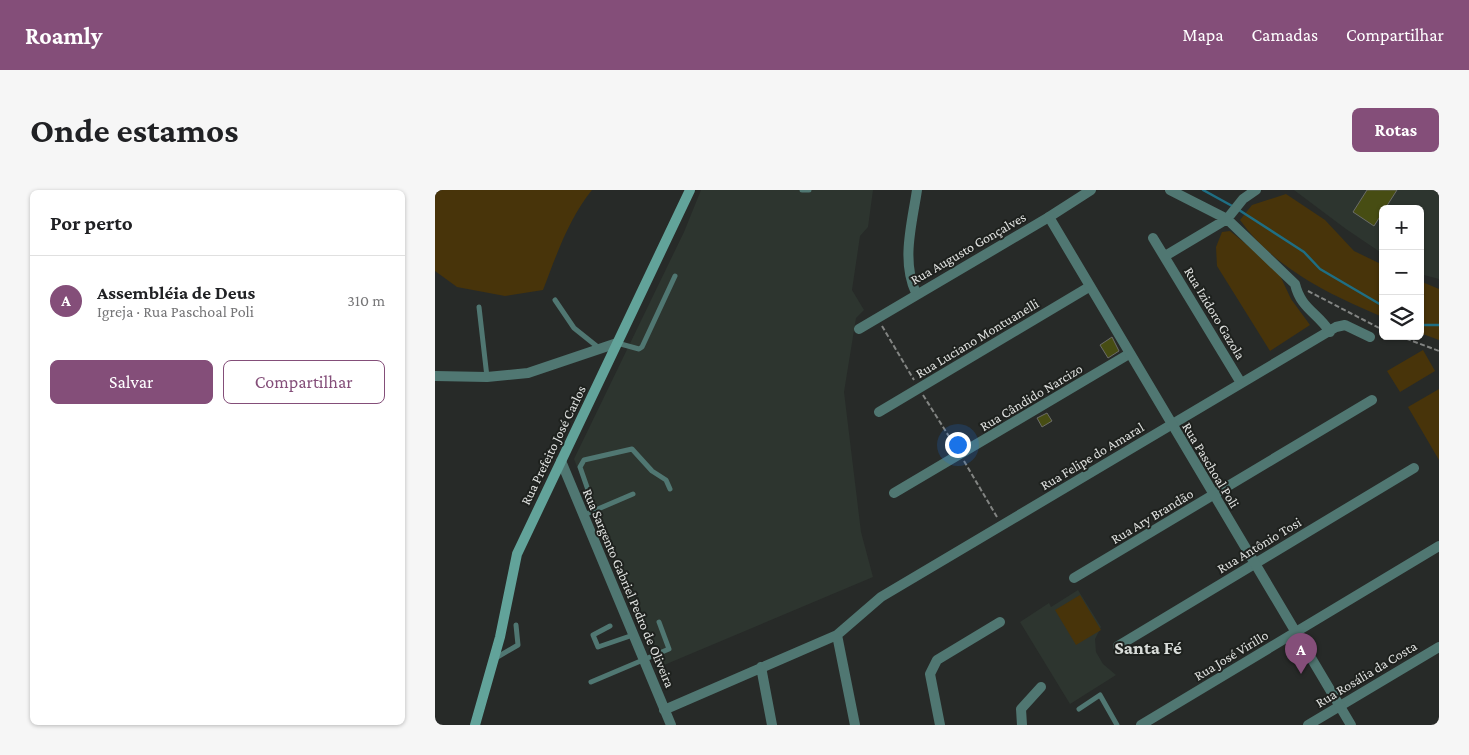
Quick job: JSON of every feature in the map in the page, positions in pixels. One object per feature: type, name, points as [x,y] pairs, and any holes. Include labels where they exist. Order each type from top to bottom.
[{"type":"main road","name":"Rua Prefeito José Carlos","points":[[475,725],[494,659],[517,554],[690,190]]},
{"type":"street","points":[[916,293],[909,278],[907,264],[917,190]]},
{"type":"street","name":"Rua Augusto Gonçalves","points":[[859,328],[1049,217],[1091,190]]},
{"type":"street","points":[[1170,190],[1230,215],[1295,284],[1305,308],[1323,322],[1330,332]]},
{"type":"street","points":[[1165,256],[1230,215],[1243,199],[1256,190]]},
{"type":"street","name":"Rua Paschoal Poli","points":[[1049,217],[1213,496],[1351,725]]},
{"type":"street","name":"Rua Izidoro Gazola","points":[[1153,238],[1241,383]]},
{"type":"street","name":"Rua Luciano Montuanelli","points":[[879,412],[1089,287]]},
{"type":"street","name":"Rua Felipe do Amaral","points":[[665,710],[837,635],[881,597],[1336,327],[1345,325],[1371,336]]},
{"type":"street","points":[[435,376],[487,377],[528,373],[601,350],[617,343]]},
{"type":"street","name":"Rua Cândido Narcizo","points":[[894,493],[1129,354]]},
{"type":"street","name":"Rua Ary Brandão","points":[[1074,578],[1372,400]]},
{"type":"street","name":"Rua Sargento Gabriel Pedro de Oliveira","points":[[561,461],[671,725]]},
{"type":"street","name":"Rua Antônio Tosi","points":[[1118,646],[1414,468]]},
{"type":"street","name":"Rua José Virillo","points":[[1141,725],[1439,546]]},
{"type":"street","points":[[940,725],[930,674],[937,660],[1000,622]]},
{"type":"street","points":[[837,635],[855,725]]},
{"type":"street","name":"Rua Rosália da Costa","points":[[1308,725],[1439,647]]},
{"type":"street","points":[[761,667],[772,725]]},
{"type":"street","points":[[1022,725],[1021,708],[1041,686]]},
{"type":"lane","points":[[802,190],[809,190]]},
{"type":"lane","points":[[617,343],[639,349],[641,347],[675,276]]},
{"type":"lane","points":[[555,300],[574,328],[601,350]]},
{"type":"lane","points":[[479,308],[487,377]]},
{"type":"lane","points":[[595,510],[581,467],[584,460],[632,449],[653,471],[666,480],[670,489]]},
{"type":"lane","points":[[584,515],[633,494]]},
{"type":"lane","points":[[591,682],[666,651],[670,647],[659,622]]},
{"type":"lane","points":[[494,659],[518,645],[516,625]]},
{"type":"lane","points":[[610,626],[593,635],[598,647],[633,634]]},
{"type":"lane","points":[[1079,709],[1100,696],[1117,725]]},
{"type":"path","points":[[1295,284],[1379,328]]},
{"type":"path","points":[[877,318],[1002,525]]},
{"type":"path","points":[[1410,340],[1439,351]]},
{"type":"shaded area","points":[[435,190],[592,190],[570,225],[543,290],[505,296],[457,287],[435,271]]},
{"type":"shaded area","points":[[701,190],[873,190],[868,227],[860,236],[852,290],[864,310],[856,318],[844,392],[861,532],[873,577],[657,668],[574,459],[684,232]]},
{"type":"shaded area","points":[[1294,190],[1439,190],[1439,279],[1424,275],[1424,205],[1379,205],[1379,251]]},
{"type":"shaded area","points":[[1286,194],[1325,220],[1354,251],[1379,263],[1379,315],[1323,289],[1286,266],[1269,252],[1240,220],[1252,205]]},
{"type":"shaded area","points":[[1230,231],[1277,269],[1291,299],[1310,325],[1270,351],[1217,266],[1216,247],[1222,232]]},
{"type":"shaded area","points":[[1424,283],[1439,289],[1439,340],[1424,334]]},
{"type":"shaded area","points":[[1423,350],[1435,371],[1400,392],[1387,371]]},
{"type":"shaded area","points":[[1439,389],[1439,460],[1408,407]]},
{"type":"shaded area","points":[[1078,590],[1101,627],[1095,639],[1096,652],[1103,664],[1116,675],[1070,704],[1020,622],[1049,603],[1051,607]]},
{"type":"shaded area","points":[[1080,595],[1101,630],[1076,645],[1055,610]]},
{"type":"building","points":[[1367,190],[1397,190],[1387,205],[1379,205],[1379,218],[1374,226],[1353,212]]},
{"type":"building","points":[[1112,337],[1119,351],[1108,358],[1100,345]]},
{"type":"building","points":[[1047,413],[1052,421],[1042,427],[1037,418]]},
{"type":"waterway","points":[[1203,190],[1234,207]]},
{"type":"waterway","points":[[1239,210],[1304,252],[1320,269],[1379,304]]},
{"type":"waterway","points":[[1424,325],[1439,325]]},
{"type":"place","name":"Assembléia de Deus","points":[[1301,674]]},
{"type":"district","name":"Santa Fé","points":[[1148,647]]}]
